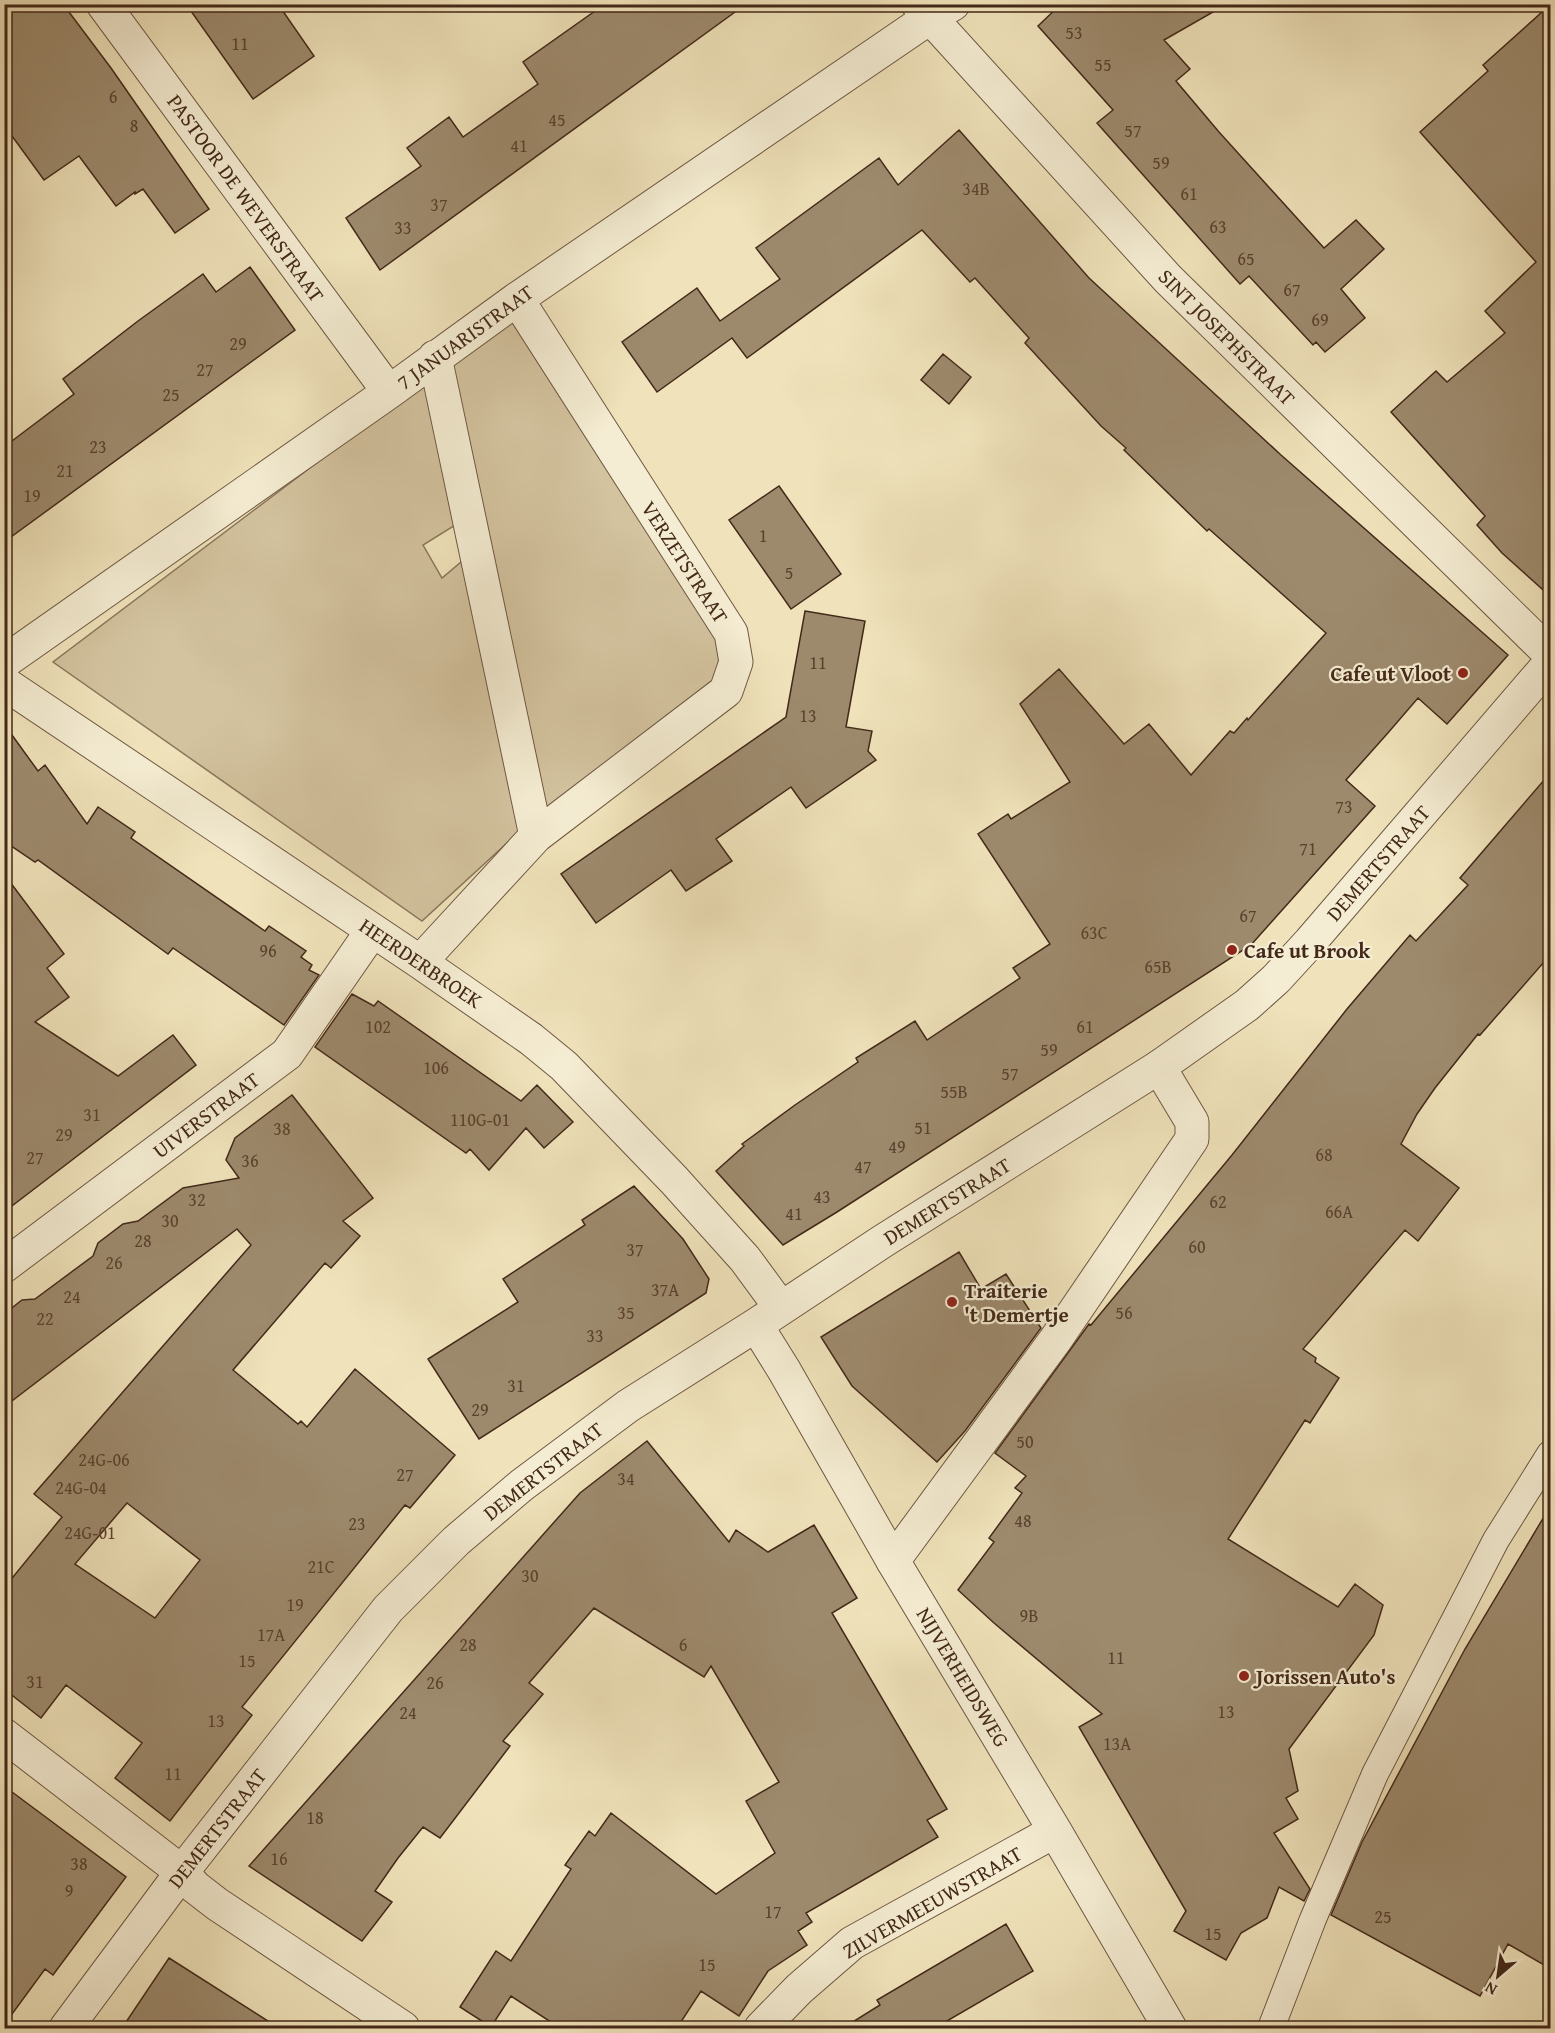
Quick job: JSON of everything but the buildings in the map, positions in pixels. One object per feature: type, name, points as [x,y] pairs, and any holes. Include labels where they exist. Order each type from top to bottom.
[{"type":"street","name":"PASTOOR DE WEVERSTRAAT","points":[[103,4],[389,392]]},
{"type":"street","name":"7 JANUARISTRAAT","points":[[4,662],[389,392],[517,299],[934,9]]},
{"type":"street","name":"SINT JOSEPHSTRAAT","points":[[934,9],[1168,279],[1551,654]]},
{"type":"street","name":"VERZETSTRAAT","points":[[420,962],[536,836],[726,691],[736,662],[731,633],[517,299]]},
{"type":"street","points":[[435,357],[536,836]]},
{"type":"street","name":"DEMERTSTRAAT","points":[[66,2028],[182,1872],[388,1610],[456,1541],[522,1485],[628,1406],[883,1241],[1159,1067],[1247,1005],[1276,979],[1551,663]]},
{"type":"street","name":"HEERDERBROEK","points":[[4,683],[496,1013],[564,1066],[674,1180],[745,1259],[769,1316]]},
{"type":"street","name":"UIVERSTRAAT","points":[[4,1266],[287,1054],[372,931]]},
{"type":"street","points":[[893,1561],[1056,1339],[1192,1138],[1192,1122],[1159,1067]]},
{"type":"street","name":"NIJVERHEIDSWEG","points":[[769,1316],[784,1370],[893,1561],[1170,2028]]},
{"type":"street","points":[[4,1735],[182,1872],[195,1887],[217,1904],[404,2028]]},
{"type":"street","name":"ZILVERMEEUWSTRAAT","points":[[761,2028],[799,1989],[852,1943],[1055,1831]]},
{"type":"lane","points":[[1271,2028],[1313,1919],[1375,1774],[1496,1540],[1551,1454]]},
{"type":"shaded area","points":[[512,316],[719,636],[723,658],[716,682],[543,813],[446,365]]},
{"type":"shaded area","points":[[425,381],[457,524],[423,545],[442,578],[467,557],[519,832],[422,921],[53,662]]},
{"type":"place","name":"Cafe ut Vloot","points":[[1463,673]]},
{"type":"place","name":"Cafe ut Brook","points":[[1232,950]]},
{"type":"place","name":"Traiterie 't Demertje","points":[[952,1302]]},
{"type":"place","name":"Jorissen Auto's","points":[[1244,1676]]}]
